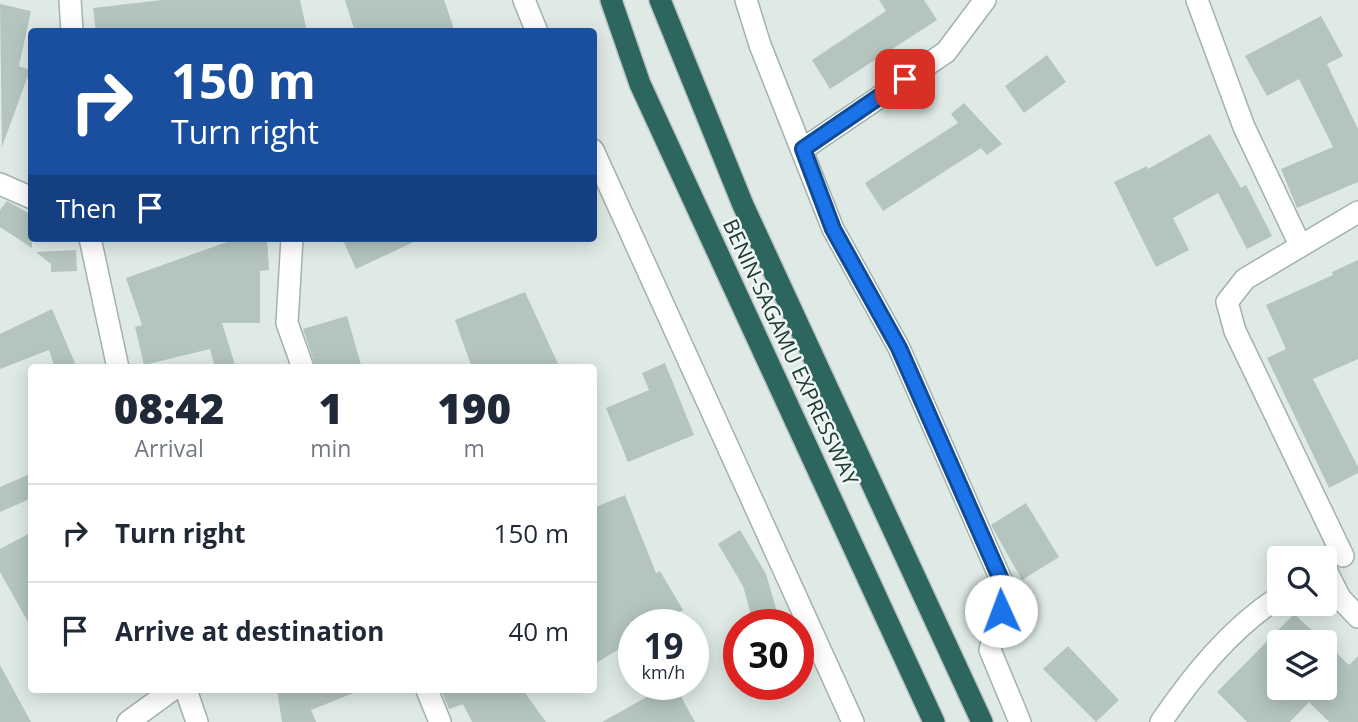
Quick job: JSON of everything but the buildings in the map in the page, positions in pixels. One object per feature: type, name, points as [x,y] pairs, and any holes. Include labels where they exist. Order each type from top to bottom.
[{"type":"highway","name":"BENIN-SAGAMU EXPRESSWAY","points":[[611,0],[640,84],[934,722]]},
{"type":"highway","name":"BENIN-SAGAMU EXPRESSWAY","points":[[660,0],[743,205],[982,722]]},
{"type":"street","points":[[70,0],[72,28]]},
{"type":"street","points":[[524,0],[535,28]]},
{"type":"street","points":[[746,0],[760,45],[833,229],[899,348],[1006,591],[990,650],[1020,722]]},
{"type":"street","points":[[803,149],[946,51],[985,0]]},
{"type":"street","points":[[1197,0],[1244,127],[1300,245]]},
{"type":"street","points":[[597,159],[853,722]]},
{"type":"street","points":[[0,184],[28,196]]},
{"type":"street","points":[[1358,212],[1245,279],[1227,302],[1234,331],[1338,560],[1340,598],[1358,617]]},
{"type":"street","points":[[91,242],[117,364]]},
{"type":"street","points":[[292,242],[286,323],[301,364]]},
{"type":"street","points":[[1161,722],[1188,682],[1244,623],[1267,606]]},
{"type":"street","points":[[128,722],[168,693]]},
{"type":"street","points":[[188,693],[197,722]]},
{"type":"street","points":[[428,693],[440,722]]},
{"type":"route","points":[[905,79],[803,149],[833,229],[881,321],[899,348],[1006,591],[1001,611]]}]
